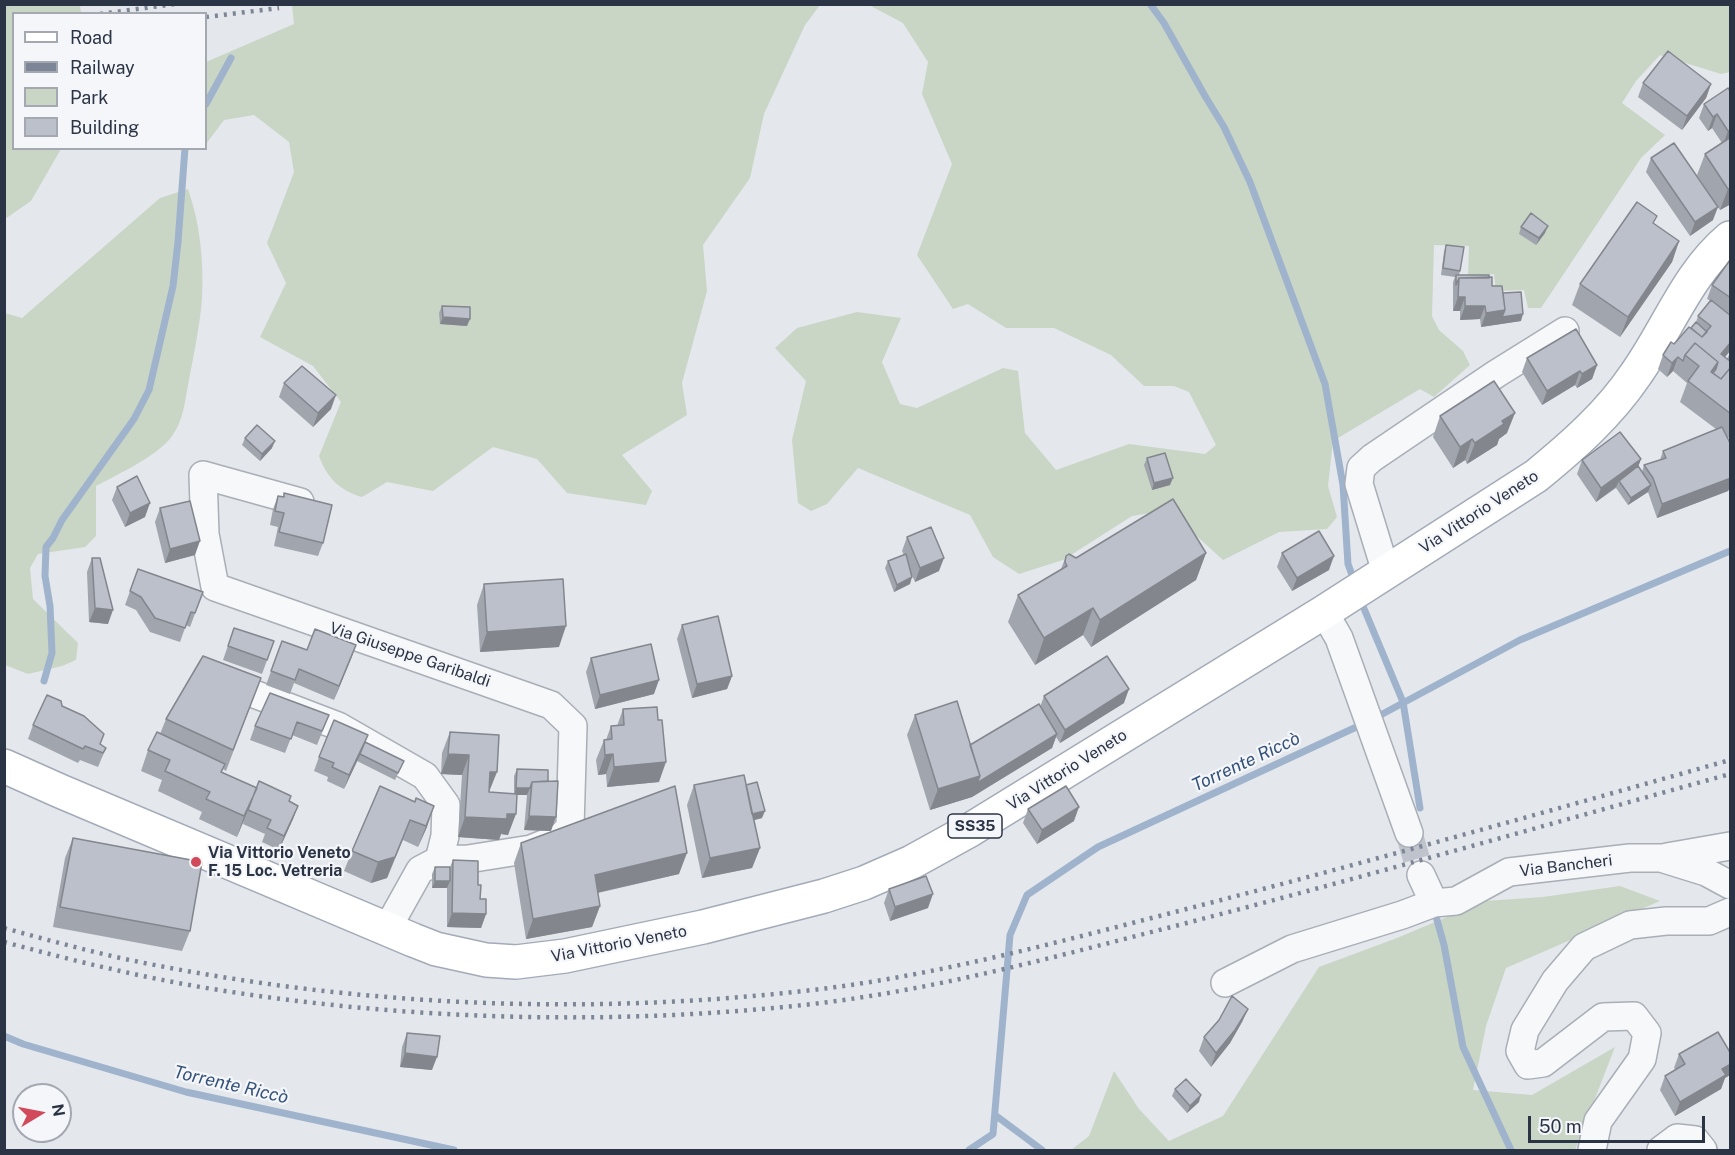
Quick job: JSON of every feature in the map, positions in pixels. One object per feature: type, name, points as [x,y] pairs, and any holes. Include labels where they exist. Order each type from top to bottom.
[{"type":"main road","name":"Via Vittorio Veneto","points":[[4,766],[436,949],[486,960],[516,962],[565,956],[703,927],[824,896],[864,883],[912,862],[1331,625],[1386,572],[1536,476],[1591,428],[1638,372],[1697,274],[1716,249],[1731,238]]},
{"type":"street","points":[[1386,572],[1359,484],[1360,468],[1496,374],[1565,331]]},
{"type":"street","name":"Via Giuseppe Garibaldi","points":[[300,502],[203,475],[205,534],[215,587],[551,705],[573,726],[570,827],[561,837],[531,849],[468,859],[439,860]]},
{"type":"street","points":[[1331,625],[1409,833]]},
{"type":"street","points":[[249,692],[338,726],[424,776],[446,805],[445,836],[439,860],[420,870],[387,929]]},
{"type":"street","points":[[1661,858],[1731,846]]},
{"type":"street","name":"Via Bancheri","points":[[1225,983],[1292,950],[1434,903],[1456,901],[1509,872],[1630,858],[1661,858],[1706,872],[1731,885]]},
{"type":"street","points":[[1421,875],[1434,903]]},
{"type":"street","points":[[1592,1150],[1598,1121],[1642,1059],[1647,1033],[1634,1016],[1603,1017],[1543,1063],[1528,1065],[1520,1051],[1525,1030],[1556,981],[1584,947],[1630,925],[1666,921],[1709,921],[1731,912]]},
{"type":"street","points":[[1661,1150],[1677,1138],[1695,1140],[1702,1150]]},
{"type":"green space","points":[[5,4],[80,5],[81,12],[12,12],[12,150],[60,150],[31,201],[5,219]]},
{"type":"green space","points":[[292,5],[820,5],[805,25],[764,114],[750,178],[703,245],[707,291],[682,383],[687,415],[622,455],[652,491],[646,505],[567,493],[537,459],[493,447],[433,491],[387,482],[362,497],[340,487],[330,477],[319,456],[341,402],[313,366],[260,337],[286,283],[267,243],[294,172],[289,142],[254,115],[224,120],[207,143],[207,62],[294,24]]},
{"type":"green space","points":[[869,5],[1730,5],[1730,72],[1721,74],[1660,55],[1636,81],[1622,103],[1665,135],[1641,158],[1541,308],[1528,308],[1524,290],[1496,291],[1494,274],[1468,277],[1469,246],[1434,245],[1432,316],[1439,330],[1463,351],[1470,365],[1434,397],[1420,389],[1333,441],[1328,486],[1337,517],[1327,529],[1279,532],[1223,560],[1168,510],[1132,516],[1063,560],[1019,574],[993,557],[970,515],[858,468],[827,504],[811,511],[798,503],[792,440],[806,381],[775,348],[797,328],[857,312],[901,318],[882,362],[900,404],[917,408],[1003,368],[1018,371],[1025,433],[1056,470],[1129,444],[1205,454],[1216,445],[1189,392],[1174,386],[1144,386],[1111,355],[1054,328],[1006,328],[968,304],[953,309],[917,255],[952,164],[922,94],[928,62],[903,23]]},
{"type":"green space","points":[[188,189],[198,229],[202,257],[202,284],[198,329],[182,416],[172,436],[157,451],[96,486],[96,536],[85,547],[38,554],[30,568],[33,599],[78,643],[76,660],[62,666],[28,674],[5,665],[5,313],[22,318],[160,198]]},
{"type":"green space","points":[[1620,886],[1660,901],[1506,968],[1486,1026],[1473,1090],[1532,1095],[1615,1047],[1575,1150],[1071,1150],[1089,1136],[1114,1071],[1139,1109],[1169,1141],[1223,1116],[1319,967],[1397,938],[1485,901],[1543,897]]},
{"type":"building","points":[[1668,51],[1711,84],[1687,116],[1643,83]]},
{"type":"building","points":[[1728,88],[1731,92],[1731,129],[1728,131],[1717,114],[1713,117],[1704,104]]},
{"type":"building","points":[[1731,137],[1731,188],[1728,189],[1705,154]]},
{"type":"building","points":[[1674,143],[1718,207],[1695,222],[1651,158]]},
{"type":"building","points":[[1637,202],[1657,216],[1653,223],[1679,241],[1628,317],[1580,284]]},
{"type":"building","points":[[1531,213],[1548,226],[1539,238],[1521,227]]},
{"type":"building","points":[[1446,245],[1464,247],[1460,271],[1443,268]]},
{"type":"building","points":[[1731,260],[1731,298],[1712,285]]},
{"type":"building","points":[[1456,275],[1489,275],[1489,278],[1459,278],[1456,285]]},
{"type":"building","points":[[1492,277],[1492,286],[1502,286],[1505,310],[1486,313],[1485,306],[1465,306],[1465,297],[1458,297],[1459,278]]},
{"type":"building","points":[[1521,292],[1523,314],[1502,317],[1505,310],[1503,293]]},
{"type":"building","points":[[1711,300],[1731,316],[1731,342],[1721,354],[1731,362],[1731,367],[1721,379],[1713,373],[1718,362],[1695,343],[1683,361],[1678,357],[1672,363],[1663,355],[1671,342],[1674,344],[1689,327],[1702,337],[1711,326],[1698,316]]},
{"type":"building","points":[[442,306],[470,307],[470,319],[443,317]]},
{"type":"building","points":[[1696,322],[1707,332],[1702,337],[1691,328]]},
{"type":"building","points":[[1576,329],[1597,365],[1582,374],[1580,371],[1547,391],[1527,358]]},
{"type":"building","points":[[1695,343],[1718,362],[1711,372],[1721,379],[1731,367],[1731,414],[1688,381],[1699,366],[1685,355]]},
{"type":"building","points":[[302,366],[336,395],[318,413],[284,383]]},
{"type":"building","points":[[1494,381],[1515,413],[1502,421],[1504,424],[1475,443],[1472,439],[1460,447],[1440,416]]},
{"type":"building","points":[[257,425],[275,441],[262,454],[245,438]]},
{"type":"building","points":[[1722,427],[1731,445],[1731,478],[1662,504],[1653,478],[1644,465],[1666,458],[1663,451]]},
{"type":"building","points":[[1620,432],[1641,459],[1601,488],[1582,460]]},
{"type":"building","points":[[1165,453],[1173,478],[1154,483],[1147,458]]},
{"type":"building","points":[[1638,466],[1651,485],[1631,498],[1619,481]]},
{"type":"building","points":[[137,476],[150,503],[130,513],[117,487]]},
{"type":"building","points":[[284,493],[332,505],[323,543],[279,532],[284,513],[275,511],[278,496],[284,497]]},
{"type":"building","points":[[1173,499],[1206,553],[1100,620],[1093,608],[1044,638],[1018,595],[1067,566],[1066,556],[1069,554],[1076,558]]},
{"type":"building","points":[[190,501],[200,541],[170,549],[160,508]]},
{"type":"building","points":[[931,527],[944,558],[920,568],[907,537]]},
{"type":"building","points":[[1319,531],[1334,556],[1297,578],[1282,553]]},
{"type":"building","points":[[906,554],[912,577],[897,585],[888,561]]},
{"type":"building","points":[[92,558],[100,558],[113,610],[95,608]]},
{"type":"building","points":[[138,569],[203,592],[195,613],[191,612],[185,628],[155,618],[141,597],[130,591]]},
{"type":"building","points":[[563,579],[566,626],[487,632],[484,584]]},
{"type":"building","points":[[718,616],[732,676],[697,684],[682,625]]},
{"type":"building","points":[[234,628],[274,641],[267,660],[228,646]]},
{"type":"building","points":[[315,629],[356,645],[339,686],[299,669],[295,680],[271,671],[282,641],[307,650]]},
{"type":"building","points":[[651,644],[659,680],[600,695],[591,658]]},
{"type":"building","points":[[203,656],[261,678],[233,750],[166,719]]},
{"type":"building","points":[[1107,656],[1129,689],[1065,730],[1044,696]]},
{"type":"building","points":[[270,693],[329,715],[322,731],[297,722],[291,739],[255,726]]},
{"type":"building","points":[[47,695],[61,701],[62,706],[84,716],[104,734],[100,744],[106,748],[103,753],[85,746],[83,749],[33,725]]},
{"type":"building","points":[[957,701],[980,776],[938,789],[915,715]]},
{"type":"building","points":[[1039,704],[1057,734],[977,783],[980,776],[970,745]]},
{"type":"building","points":[[657,707],[658,720],[662,720],[666,762],[614,767],[613,754],[605,755],[604,740],[612,739],[611,726],[624,725],[623,709]]},
{"type":"building","points":[[334,720],[368,735],[349,775],[332,767],[334,763],[319,757]]},
{"type":"building","points":[[157,732],[225,764],[221,772],[257,788],[244,816],[206,799],[210,792],[165,771],[170,760],[148,750]]},
{"type":"building","points":[[450,732],[499,735],[497,772],[490,772],[489,792],[517,794],[516,814],[507,814],[507,819],[465,817],[469,755],[448,754]]},
{"type":"building","points":[[365,742],[404,761],[398,773],[360,754]]},
{"type":"building","points":[[517,769],[548,770],[548,781],[532,782],[530,788],[516,788]]},
{"type":"building","points":[[744,775],[760,848],[710,858],[694,785]]},
{"type":"building","points":[[259,781],[291,796],[289,801],[298,806],[284,836],[267,828],[271,820],[248,810]]},
{"type":"building","points":[[558,781],[556,817],[529,816],[532,782]]},
{"type":"building","points":[[757,782],[765,811],[752,814],[746,785]]},
{"type":"building","points":[[380,786],[415,802],[416,798],[434,806],[426,826],[410,820],[395,857],[378,862],[352,851]]},
{"type":"building","points":[[675,786],[687,853],[595,875],[600,906],[533,919],[521,843]]},
{"type":"building","points":[[1066,786],[1079,807],[1042,830],[1028,809]]},
{"type":"building","points":[[73,838],[202,862],[190,931],[60,907]]},
{"type":"building","points":[[453,860],[478,861],[480,899],[486,899],[486,914],[452,913]]},
{"type":"building","points":[[435,867],[450,867],[450,881],[435,881]]},
{"type":"building","points":[[926,876],[933,894],[895,907],[889,889]]},
{"type":"building","points":[[1232,996],[1248,1009],[1235,1030],[1216,1053],[1204,1037],[1219,1020]]},
{"type":"building","points":[[1718,1032],[1731,1054],[1731,1064],[1722,1069],[1726,1075],[1680,1102],[1665,1076],[1685,1064],[1679,1054]]},
{"type":"building","points":[[407,1033],[440,1036],[437,1057],[405,1053]]},
{"type":"building","points":[[1186,1079],[1201,1095],[1190,1106],[1175,1089]]},
{"type":"waterway","points":[[1150,4],[1164,23],[1224,127],[1250,182],[1325,384],[1343,485],[1348,564],[1355,583]]},
{"type":"waterway","points":[[207,102],[231,58]]},
{"type":"waterway","points":[[44,681],[52,653],[50,606],[45,576],[46,547],[62,520],[134,419],[149,390],[173,286],[185,150]]},
{"type":"waterway","name":"Torrente Riccò","points":[[1375,718],[1520,640],[1730,551]]},
{"type":"waterway","name":"Torrente Riccò","points":[[1360,599],[1403,702],[1420,808]]},
{"type":"waterway","name":"Torrente Riccò","points":[[969,1150],[993,1134],[1010,935],[1027,895],[1098,847],[1365,723]]},
{"type":"waterway","points":[[1435,913],[1444,945],[1463,1047],[1511,1150]]},
{"type":"waterway","name":"Torrente Riccò","points":[[4,1036],[23,1044],[186,1092],[454,1150]]},
{"type":"waterway","points":[[995,1115],[1042,1150]]},
{"type":"tunnel","points":[[1409,833],[1421,875]]},
{"type":"railway","points":[[115,12],[175,4]]},
{"type":"railway","points":[[207,17],[279,8]]},
{"type":"railway","points":[[4,928],[110,956],[208,975],[374,996],[458,1002],[543,1004],[627,1003],[794,992],[891,979],[1034,948],[1314,875],[1730,760]]},
{"type":"railway","points":[[4,942],[102,967],[204,988],[407,1012],[518,1017],[629,1017],[794,1006],[891,993],[1034,962],[1314,889],[1730,774]]},
{"type":"place","name":"Via Vittorio Veneto F. 15 Loc. Vetreria","points":[[196,862]]}]
